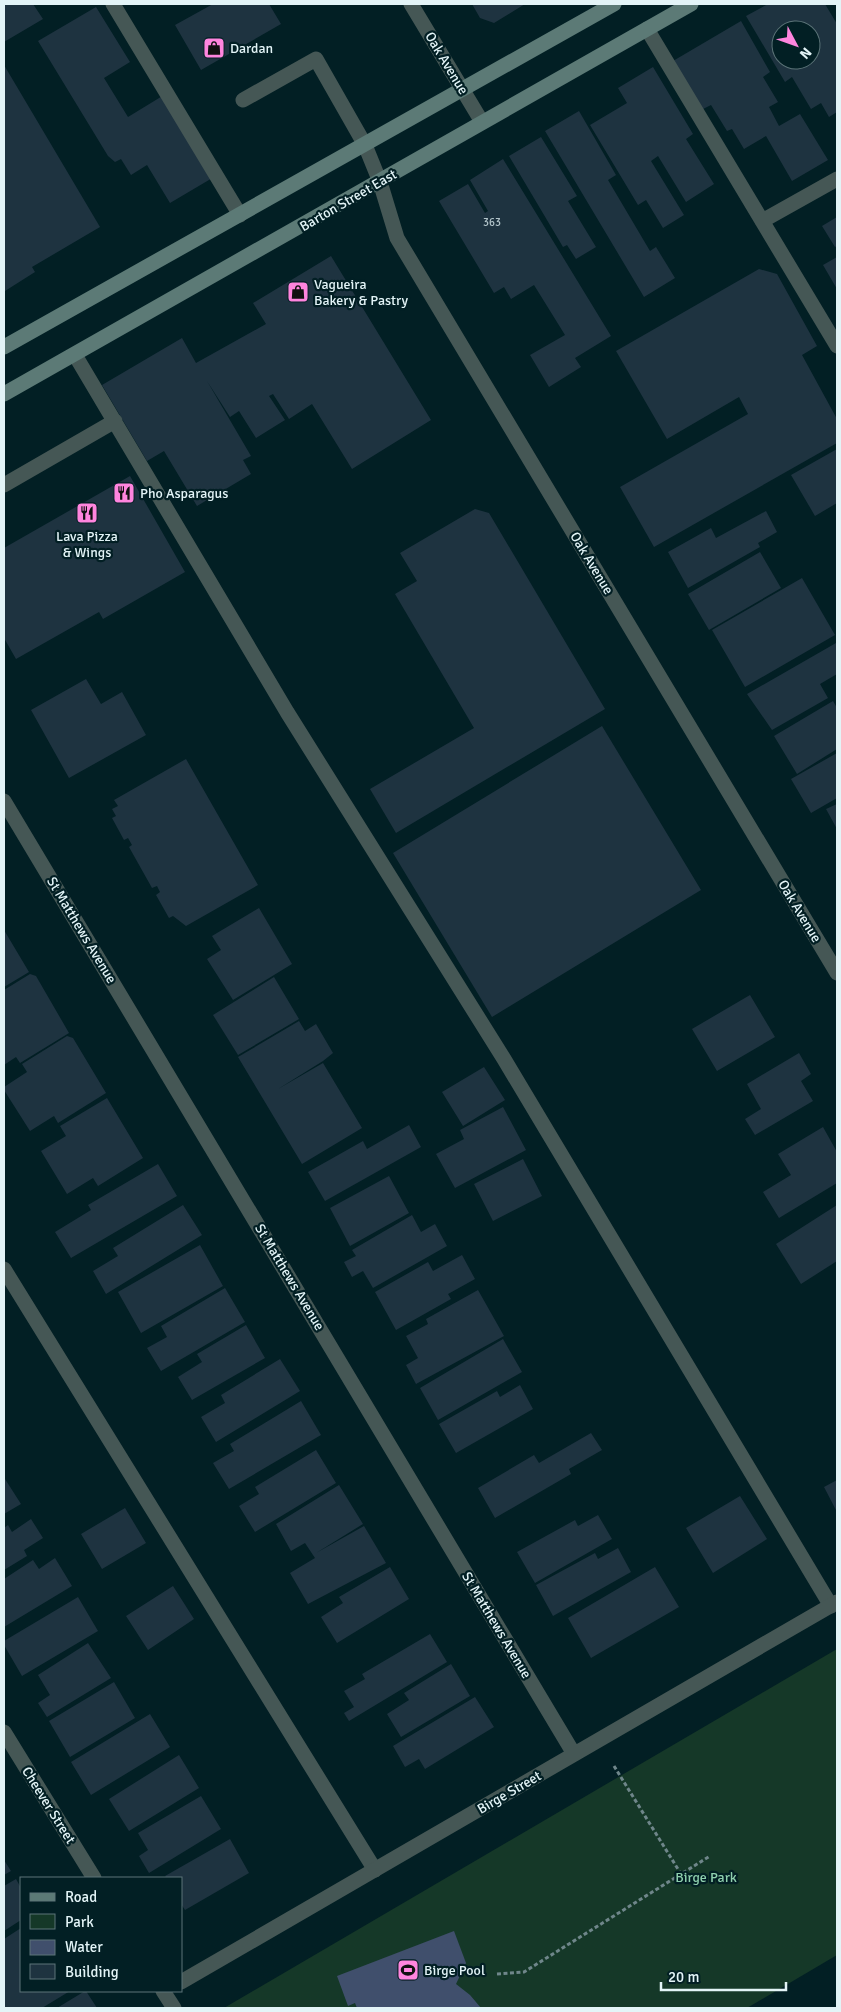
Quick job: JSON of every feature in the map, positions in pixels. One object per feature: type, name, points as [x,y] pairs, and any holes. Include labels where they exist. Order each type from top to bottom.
[{"type":"main road","points":[[4,347],[614,4]]},
{"type":"main road","name":"Barton Street East","points":[[4,394],[76,355],[692,4]]},
{"type":"street","points":[[113,4],[240,215]]},
{"type":"street","name":"Oak Avenue","points":[[411,4],[482,122]]},
{"type":"street","points":[[647,29],[837,346]]},
{"type":"street","name":"Oak Avenue","points":[[243,100],[316,59],[365,145],[380,182],[397,238],[837,973]]},
{"type":"street","points":[[762,221],[837,179]]},
{"type":"street","points":[[76,355],[287,712],[504,1059],[834,1604]]},
{"type":"street","points":[[4,485],[115,421]]},
{"type":"street","name":"St Matthews Avenue","points":[[4,801],[574,1754]]},
{"type":"street","points":[[4,1269],[375,1870]]},
{"type":"street","name":"Birge Street","points":[[182,1981],[834,1604]]},
{"type":"street","name":"Cheever Street","points":[[4,1732],[93,1877]]},
{"type":"street","points":[[166,1992],[174,2008]]},
{"type":"path","points":[[598,1740],[681,1874]]},
{"type":"path","points":[[497,1974],[524,1972],[710,1856]]},
{"type":"green space","name":"Birge Park","points":[[837,1649],[837,1955],[747,2008],[224,2008]]},
{"type":"water","name":"Birge Pool","points":[[454,1931],[466,1963],[456,1984],[470,1995],[481,2008],[357,2008],[355,2003],[348,2006],[337,1976]]},
{"type":"building","points":[[4,4],[33,4],[43,19],[4,42]]},
{"type":"building","name":"Dardan","points":[[213,4],[269,4],[281,24],[201,70],[175,25]]},
{"type":"building","points":[[472,4],[525,4],[494,23],[480,18]]},
{"type":"building","points":[[768,4],[825,4],[837,24],[837,112],[829,117],[821,103],[811,109],[792,77],[785,82],[778,70],[821,70],[821,20],[771,20],[771,58],[746,16]]},
{"type":"building","points":[[96,7],[130,62],[104,78],[128,117],[164,95],[214,177],[170,203],[147,165],[131,175],[121,159],[115,162],[108,156],[38,41]]},
{"type":"building","points":[[741,21],[770,72],[763,77],[778,102],[769,107],[779,126],[800,114],[828,160],[792,181],[766,136],[744,149],[732,129],[727,131],[711,105],[701,110],[673,61]]},
{"type":"building","points":[[4,65],[100,227],[32,267],[35,272],[5,291]]},
{"type":"building","points":[[653,67],[693,134],[686,139],[714,184],[686,202],[658,156],[651,161],[684,215],[663,228],[646,200],[638,205],[590,125],[627,103],[618,88]]},
{"type":"building","points":[[579,111],[616,175],[608,180],[650,251],[656,247],[675,278],[644,297],[545,131]]},
{"type":"building","points":[[541,137],[577,196],[568,201],[596,247],[576,259],[567,245],[563,247],[509,156]]},
{"type":"building","points":[[503,159],[611,336],[575,358],[581,367],[549,387],[530,355],[565,335],[534,285],[511,299],[504,287],[494,293],[439,201],[468,184],[485,213],[488,211],[470,180]]},
{"type":"building","points":[[837,217],[837,246],[835,247],[822,226]]},
{"type":"building","points":[[331,256],[431,420],[352,469],[312,404],[289,419],[273,394],[269,396],[285,420],[256,438],[239,411],[230,417],[207,381],[251,456],[243,460],[251,474],[197,506],[164,451],[147,461],[102,385],[182,338],[196,363],[266,324],[253,303]]},
{"type":"building","points":[[837,257],[837,289],[823,265]]},
{"type":"building","points":[[759,269],[777,274],[817,346],[802,355],[837,419],[837,443],[654,547],[620,487],[748,414],[739,397],[667,439],[616,351]]},
{"type":"building","points":[[837,449],[837,503],[815,516],[791,475]]},
{"type":"building","points":[[130,476],[185,572],[103,619],[99,612],[16,659],[4,638],[4,548]]},
{"type":"building","points":[[475,509],[489,513],[605,709],[396,833],[370,789],[474,728],[395,594],[417,581],[400,553]]},
{"type":"building","points":[[766,511],[777,532],[758,543],[760,547],[688,588],[668,552],[711,528],[716,538]]},
{"type":"building","points":[[760,552],[781,588],[709,630],[688,594]]},
{"type":"building","points":[[802,578],[835,635],[745,687],[712,630]]},
{"type":"building","points":[[836,643],[837,674],[820,684],[828,698],[772,730],[747,694]]},
{"type":"building","points":[[86,679],[101,704],[122,692],[146,735],[69,778],[31,710]]},
{"type":"building","points":[[833,701],[837,708],[837,749],[797,774],[774,736]]},
{"type":"building","points":[[602,726],[701,890],[492,1017],[393,853]]},
{"type":"building","points":[[837,753],[837,798],[811,813],[791,779]]},
{"type":"building","points":[[186,759],[258,885],[186,926],[173,916],[169,918],[156,895],[160,892],[157,886],[152,888],[129,847],[132,845],[128,838],[124,840],[112,818],[116,816],[112,809],[118,806],[114,800]]},
{"type":"building","points":[[837,804],[837,829],[826,809]]},
{"type":"building","points":[[259,908],[292,964],[233,1000],[207,959],[221,950],[212,936]]},
{"type":"building","points":[[4,930],[29,972],[4,987]]},
{"type":"building","points":[[30,974],[36,976],[69,1033],[20,1063],[16,1057],[4,1065],[4,990]]},
{"type":"building","points":[[274,977],[299,1019],[238,1055],[213,1015]]},
{"type":"building","points":[[750,995],[775,1037],[717,1071],[692,1029]]},
{"type":"building","points":[[299,1021],[305,1031],[316,1024],[333,1053],[278,1089],[323,1063],[362,1128],[302,1164],[238,1057]]},
{"type":"building","points":[[67,1036],[73,1038],[106,1093],[58,1123],[54,1116],[30,1131],[4,1090],[4,1087],[27,1072],[22,1064]]},
{"type":"building","points":[[799,1053],[811,1074],[801,1081],[813,1101],[755,1135],[745,1119],[761,1109],[747,1084]]},
{"type":"building","points":[[484,1067],[505,1100],[463,1126],[442,1092]]},
{"type":"building","points":[[107,1098],[143,1158],[98,1186],[93,1178],[67,1194],[41,1151],[66,1136],[60,1126]]},
{"type":"building","points":[[503,1107],[526,1150],[455,1188],[436,1154],[464,1139],[460,1130]]},
{"type":"building","points":[[409,1125],[421,1147],[325,1201],[308,1172],[363,1141],[367,1149]]},
{"type":"building","points":[[823,1127],[837,1152],[837,1183],[779,1218],[763,1192],[791,1175],[778,1154]]},
{"type":"building","points":[[523,1159],[542,1196],[493,1221],[474,1184]]},
{"type":"building","points":[[158,1164],[177,1196],[71,1258],[55,1232],[91,1210],[88,1205]]},
{"type":"building","points":[[389,1176],[409,1213],[350,1246],[330,1208]]},
{"type":"building","points":[[183,1205],[202,1235],[106,1294],[93,1271],[118,1256],[113,1248]]},
{"type":"building","points":[[837,1205],[837,1261],[801,1284],[776,1244]]},
{"type":"building","points":[[412,1215],[421,1232],[435,1224],[447,1246],[373,1288],[363,1271],[352,1277],[344,1262],[356,1256],[352,1250]]},
{"type":"building","points":[[200,1245],[223,1286],[141,1333],[118,1292]]},
{"type":"building","points":[[462,1255],[475,1279],[448,1294],[451,1299],[396,1330],[375,1292],[428,1262],[433,1271]]},
{"type":"building","points":[[225,1288],[245,1322],[161,1371],[147,1348],[167,1337],[161,1326]]},
{"type":"building","points":[[478,1290],[504,1336],[416,1384],[406,1365],[418,1358],[406,1336],[428,1324],[426,1319]]},
{"type":"building","points":[[246,1325],[265,1358],[192,1400],[178,1377],[202,1362],[197,1354]]},
{"type":"building","points":[[503,1339],[522,1372],[438,1420],[420,1388]]},
{"type":"building","points":[[280,1359],[300,1391],[216,1442],[201,1417],[225,1403],[221,1395]]},
{"type":"building","points":[[520,1385],[533,1409],[456,1453],[439,1424],[497,1391],[500,1397]]},
{"type":"building","points":[[301,1401],[321,1435],[229,1489],[213,1463],[234,1451],[230,1444]]},
{"type":"building","points":[[591,1433],[602,1450],[569,1469],[571,1474],[495,1518],[478,1488],[534,1455],[539,1463]]},
{"type":"building","points":[[316,1450],[336,1483],[255,1532],[239,1506],[259,1494],[255,1487]]},
{"type":"building","points":[[4,1479],[21,1504],[4,1514]]},
{"type":"building","points":[[837,1480],[837,1512],[824,1487]]},
{"type":"building","points":[[339,1485],[363,1524],[316,1553],[364,1526],[386,1563],[308,1604],[290,1573],[315,1558],[305,1543],[291,1551],[276,1524]]},
{"type":"building","points":[[740,1496],[767,1539],[713,1573],[686,1528]]},
{"type":"building","points":[[125,1508],[146,1543],[102,1569],[81,1534]]},
{"type":"building","points":[[598,1515],[612,1539],[535,1583],[517,1552],[575,1520],[578,1526]]},
{"type":"building","points":[[31,1519],[43,1538],[24,1550],[27,1556],[4,1570],[4,1528],[8,1525],[12,1532]]},
{"type":"building","points":[[618,1548],[631,1572],[553,1616],[536,1585],[595,1553],[598,1559]]},
{"type":"building","points":[[55,1558],[72,1586],[4,1627],[4,1579],[33,1560],[39,1569]]},
{"type":"building","points":[[390,1567],[409,1599],[337,1643],[321,1617],[343,1603],[339,1597]]},
{"type":"building","points":[[655,1567],[679,1607],[591,1658],[568,1618]]},
{"type":"building","points":[[173,1586],[194,1619],[148,1650],[126,1616]]},
{"type":"building","points":[[78,1597],[98,1631],[22,1676],[4,1645],[4,1641]]},
{"type":"building","points":[[430,1634],[447,1662],[349,1721],[344,1713],[354,1707],[344,1691],[365,1679],[362,1674]]},
{"type":"building","points":[[88,1643],[111,1678],[47,1717],[38,1703],[50,1695],[38,1675]]},
{"type":"building","points":[[451,1664],[470,1696],[401,1737],[387,1714],[409,1700],[404,1693]]},
{"type":"building","points":[[114,1682],[135,1718],[70,1757],[49,1721]]},
{"type":"building","points":[[475,1697],[494,1727],[425,1769],[419,1759],[405,1767],[393,1746]]},
{"type":"building","points":[[150,1714],[170,1747],[91,1795],[71,1762]]},
{"type":"building","points":[[179,1755],[199,1788],[129,1831],[109,1799]]},
{"type":"building","points":[[201,1796],[221,1829],[149,1873],[139,1856],[148,1850],[138,1833]]},
{"type":"building","points":[[230,1839],[249,1873],[185,1910],[182,1906],[182,1877],[165,1876]]},
{"type":"building","points":[[4,1860],[11,1871],[4,1875]]},
{"type":"building","points":[[16,1879],[20,1886],[20,1921],[4,1931],[4,1886]]},
{"type":"building","points":[[20,1929],[20,1992],[68,1992],[42,2008],[4,2008],[4,1939]]},
{"type":"building","points":[[83,1992],[87,1992],[97,2008],[57,2008]]},
{"type":"place","name":"Dardan","points":[[214,48]]},
{"type":"place","name":"Vagueira Bakery & Pastry","points":[[298,292]]},
{"type":"place","name":"Pho Asparagus","points":[[124,493]]},
{"type":"place","name":"Lava Pizza & Wings","points":[[87,513]]},
{"type":"place","name":"Birge Pool","points":[[408,1970]]}]
